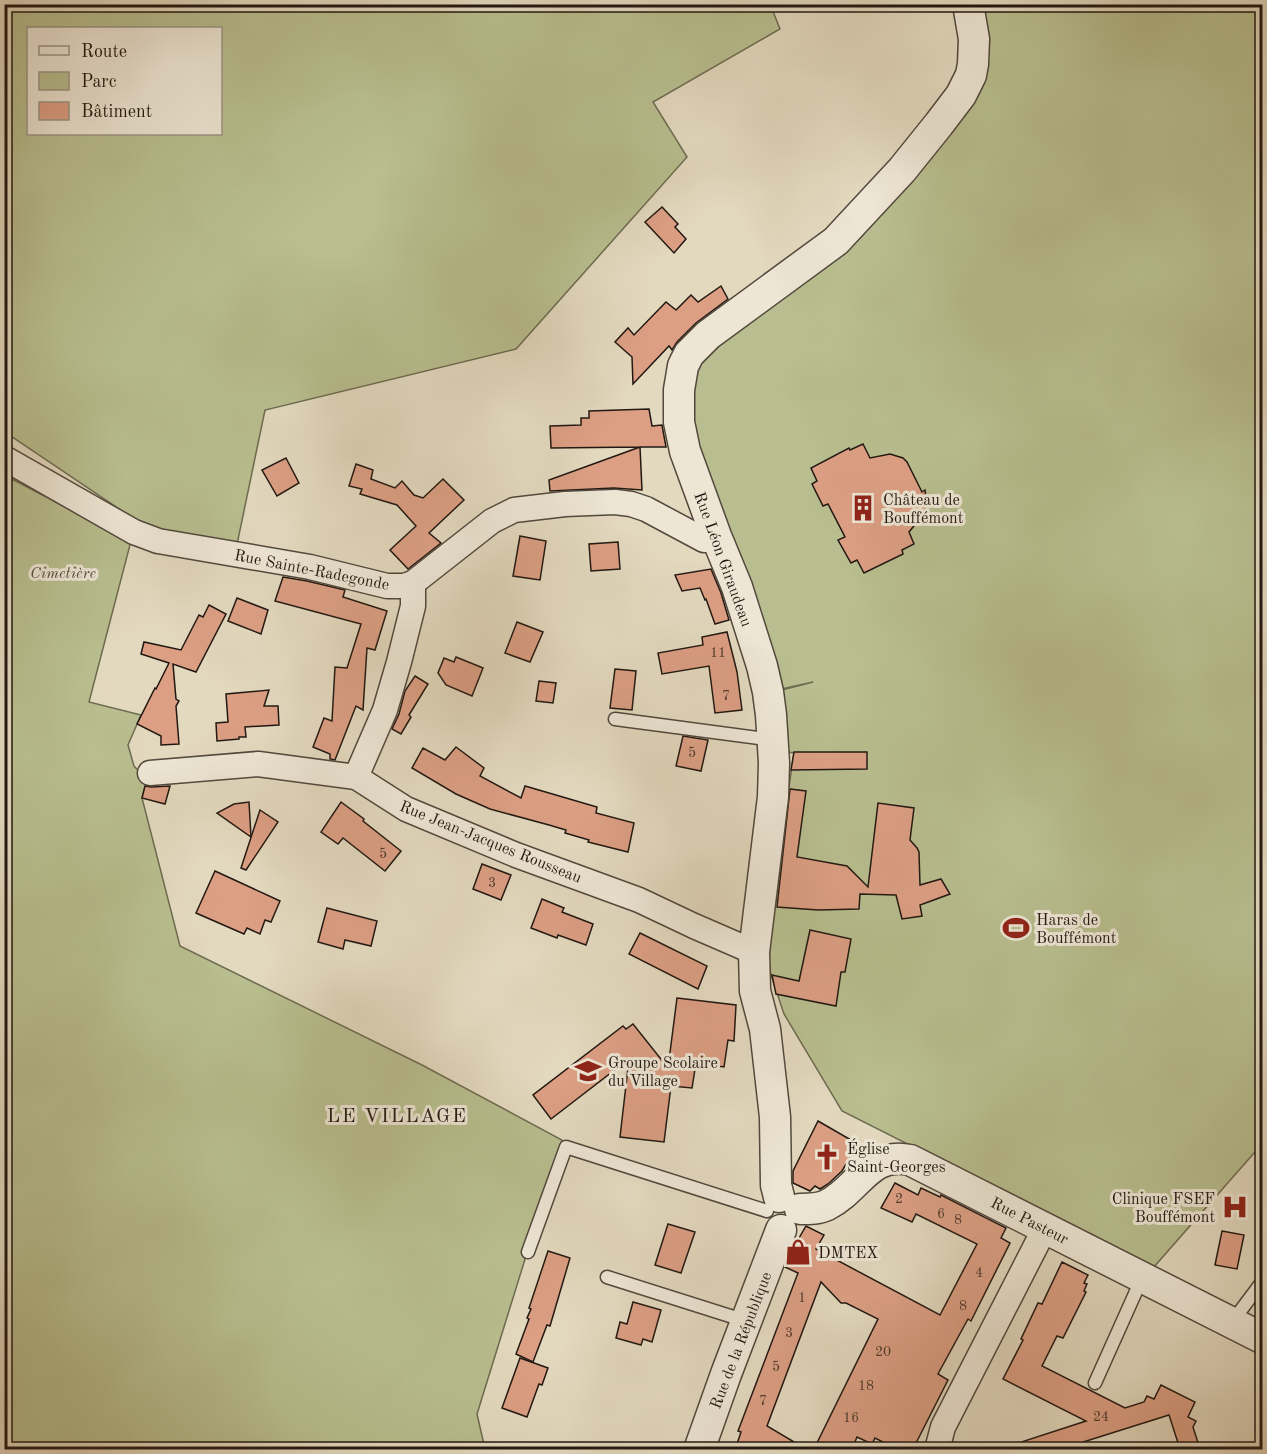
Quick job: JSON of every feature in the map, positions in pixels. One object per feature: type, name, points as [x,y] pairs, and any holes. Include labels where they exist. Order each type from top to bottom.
[{"type":"street","name":"Rue Léon Giraudeau","points":[[782,1212],[774,1167],[775,1117],[765,1029],[755,990],[754,952],[774,797],[773,740],[768,692],[737,587],[685,451],[679,422],[679,390],[683,366],[689,354],[708,335],[836,241],[895,177],[961,95],[971,75],[973,64],[974,39],[968,4]]},
{"type":"street","name":"Rue Sainte-Radegonde","points":[[4,458],[134,532],[158,541],[310,567],[387,586],[404,586],[413,583],[492,521],[514,510],[565,504],[615,502],[631,504],[646,509],[704,540],[716,536]]},
{"type":"street","points":[[357,777],[385,710],[396,672],[413,606],[413,583]]},
{"type":"street","name":"Rue Jean-Jacques Rousseau","points":[[150,773],[258,764],[357,777],[406,809],[516,855],[639,900],[754,952]]},
{"type":"street","name":"Rue Pasteur","points":[[782,1212],[819,1208],[838,1199],[868,1169],[882,1161],[902,1158],[910,1160],[1263,1338]]},
{"type":"street","name":"Rue de la République","points":[[699,1449],[746,1321],[782,1212]]},
{"type":"street","points":[[937,1449],[943,1426],[1046,1228]]},
{"type":"lane","points":[[615,719],[773,740]]},
{"type":"lane","points":[[528,1252],[566,1147],[782,1212]]},
{"type":"lane","points":[[608,1277],[746,1321]]},
{"type":"lane","points":[[1095,1383],[1142,1278]]},
{"type":"lane","points":[[1232,1323],[1263,1282]]},
{"type":"green space","points":[[770,4],[780,29],[653,102],[687,157],[516,349],[265,410],[235,554],[133,527],[137,521],[5,432],[4,5]]},
{"type":"green space","points":[[968,5],[1262,5],[1262,1144],[1153,1268],[842,1111],[784,1014],[771,975],[767,950],[771,906],[794,753],[787,752],[778,691],[813,682],[768,692],[685,451],[689,354],[836,241],[961,95]]},
{"type":"green space","name":"Cimetière","points":[[4,475],[131,541],[89,702],[141,715],[128,745],[134,766],[147,780],[142,798],[180,946],[422,1065],[562,1140],[477,1414],[485,1449],[5,1449]]},
{"type":"building","points":[[662,207],[678,224],[675,227],[686,239],[674,253],[645,222]]},
{"type":"building","points":[[721,286],[728,299],[696,323],[672,350],[669,346],[633,384],[632,357],[615,342],[628,328],[634,335],[666,302],[676,310],[691,295],[698,302]]},
{"type":"building","points":[[649,409],[652,426],[662,425],[666,447],[551,448],[550,426],[581,425],[581,418],[589,418],[589,411]]},
{"type":"building","name":"Château de Bouffémont","points":[[863,444],[870,458],[890,454],[903,458],[922,492],[925,490],[927,505],[923,515],[909,532],[914,544],[902,550],[903,554],[864,573],[857,560],[851,563],[838,540],[845,537],[828,504],[823,506],[812,484],[817,481],[811,468],[849,448],[850,450]]},
{"type":"building","points":[[640,447],[642,490],[614,488],[550,491],[549,480]]},
{"type":"building","points":[[286,458],[299,483],[277,496],[262,470]]},
{"type":"building","points":[[356,464],[373,470],[371,479],[395,488],[402,481],[414,495],[423,498],[443,479],[464,500],[429,533],[441,543],[408,569],[390,550],[416,526],[397,505],[360,494],[362,489],[349,486]]},
{"type":"building","points":[[520,536],[546,541],[540,580],[513,576]]},
{"type":"building","points":[[618,542],[620,569],[591,571],[589,544]]},
{"type":"building","points":[[711,569],[729,620],[715,624],[700,588],[682,591],[675,575]]},
{"type":"building","points":[[283,577],[345,590],[343,597],[387,611],[375,650],[367,648],[363,710],[356,706],[335,760],[330,759],[330,754],[313,747],[324,718],[332,721],[335,667],[347,668],[361,624],[275,601]]},
{"type":"building","points":[[237,598],[268,610],[261,634],[228,621]]},
{"type":"building","points":[[209,605],[226,614],[196,672],[173,664],[176,699],[179,701],[176,706],[179,744],[161,745],[161,736],[137,724],[169,663],[141,654],[144,642],[181,650],[199,615],[203,617]]},
{"type":"building","points":[[517,622],[543,632],[530,662],[505,653]]},
{"type":"building","points":[[727,632],[737,672],[742,710],[715,713],[709,666],[662,674],[658,653],[703,645],[702,637]]},
{"type":"building","points":[[456,657],[483,668],[472,696],[446,685],[438,673],[444,658],[454,662]]},
{"type":"building","points":[[615,669],[636,671],[632,710],[610,708]]},
{"type":"building","points":[[415,676],[428,684],[409,715],[411,717],[401,734],[392,729],[405,691]]},
{"type":"building","points":[[539,681],[556,683],[553,703],[536,701]]},
{"type":"building","points":[[269,690],[264,706],[278,706],[279,725],[245,727],[246,737],[217,741],[216,723],[228,722],[226,694]]},
{"type":"building","points":[[683,736],[708,740],[701,771],[676,766]]},
{"type":"building","points":[[456,747],[484,768],[480,776],[521,798],[525,786],[597,807],[596,813],[634,823],[628,852],[588,842],[589,840],[565,833],[566,830],[490,809],[456,794],[412,768],[423,748],[445,760]]},
{"type":"building","points":[[794,752],[867,752],[867,769],[791,770]]},
{"type":"building","points":[[145,786],[170,786],[165,804],[142,798]]},
{"type":"building","points":[[790,789],[806,791],[797,857],[847,866],[868,887],[878,803],[914,808],[910,840],[919,852],[920,885],[941,879],[950,894],[920,905],[922,916],[902,919],[896,895],[860,894],[859,909],[818,910],[777,907]]},
{"type":"building","points":[[249,802],[251,837],[217,813],[234,804]]},
{"type":"building","points":[[341,802],[401,851],[385,871],[343,838],[338,844],[321,832]]},
{"type":"building","points":[[260,810],[278,822],[246,870],[241,868]]},
{"type":"building","points":[[482,864],[511,875],[501,900],[473,889]]},
{"type":"building","points":[[215,871],[280,901],[271,922],[265,920],[260,934],[247,928],[244,934],[196,913]]},
{"type":"building","points":[[542,899],[564,908],[562,912],[593,924],[586,945],[558,935],[557,938],[531,928]]},
{"type":"building","points":[[327,908],[377,921],[371,946],[345,940],[343,949],[318,942]]},
{"type":"building","points":[[810,930],[851,939],[845,972],[841,972],[836,1006],[776,994],[772,975],[799,981]]},
{"type":"building","points":[[640,933],[707,966],[698,989],[629,954]]},
{"type":"building","points":[[677,998],[736,1005],[734,1041],[728,1040],[724,1067],[696,1063],[692,1088],[671,1086],[664,1142],[620,1137],[629,1059],[551,1119],[533,1095],[623,1026],[626,1029],[633,1024],[668,1068]]},
{"type":"building","name":"Église Saint-Georges","points":[[818,1121],[858,1144],[842,1171],[820,1189],[815,1186],[810,1191],[793,1183],[793,1171]]},
{"type":"building","points":[[895,1183],[918,1195],[921,1188],[940,1197],[941,1195],[1006,1228],[1001,1238],[1010,1243],[971,1321],[968,1319],[938,1374],[948,1380],[913,1449],[897,1449],[875,1438],[872,1444],[857,1437],[852,1449],[814,1449],[878,1319],[846,1303],[841,1303],[821,1282],[767,1426],[806,1449],[746,1449],[737,1444],[741,1432],[738,1431],[798,1273],[785,1267],[806,1226],[824,1235],[816,1249],[940,1315],[977,1244],[916,1214],[912,1222],[881,1208]]},
{"type":"building","points":[[668,1224],[695,1232],[681,1273],[655,1265]]},
{"type":"building","points":[[1222,1231],[1244,1235],[1237,1269],[1215,1265]]},
{"type":"building","points":[[548,1251],[570,1258],[550,1326],[547,1325],[533,1362],[516,1354],[529,1319],[527,1318],[531,1309],[529,1308]]},
{"type":"building","points":[[1062,1262],[1088,1275],[1084,1283],[1087,1284],[1084,1291],[1086,1292],[1063,1338],[1057,1336],[1042,1366],[1125,1408],[1144,1402],[1147,1396],[1154,1399],[1161,1385],[1195,1402],[1188,1417],[1196,1421],[1193,1427],[1200,1449],[1180,1449],[1169,1415],[1061,1449],[1009,1449],[1009,1446],[1086,1421],[1003,1379],[1023,1340],[1021,1339],[1038,1303],[1042,1304]]},
{"type":"building","points":[[633,1302],[661,1310],[652,1342],[643,1339],[641,1345],[616,1338],[620,1322],[627,1324]]},
{"type":"building","points":[[520,1358],[548,1368],[542,1385],[539,1384],[527,1417],[502,1408]]},
{"type":"place","name":"Château de Bouffémont","points":[[863,508]]},
{"type":"place","name":"Haras de Bouffémont","points":[[1016,928]]},
{"type":"place","name":"Groupe Scolaire du Village","points":[[588,1071]]},
{"type":"place","name":"Église Saint-Georges","points":[[827,1157]]},
{"type":"place","name":"Clinique FSEF Bouffémont","points":[[1235,1207]]},
{"type":"place","name":"DMTEX","points":[[798,1252]]},
{"type":"district","name":"LE VILLAGE","points":[[397,1115]]}]
